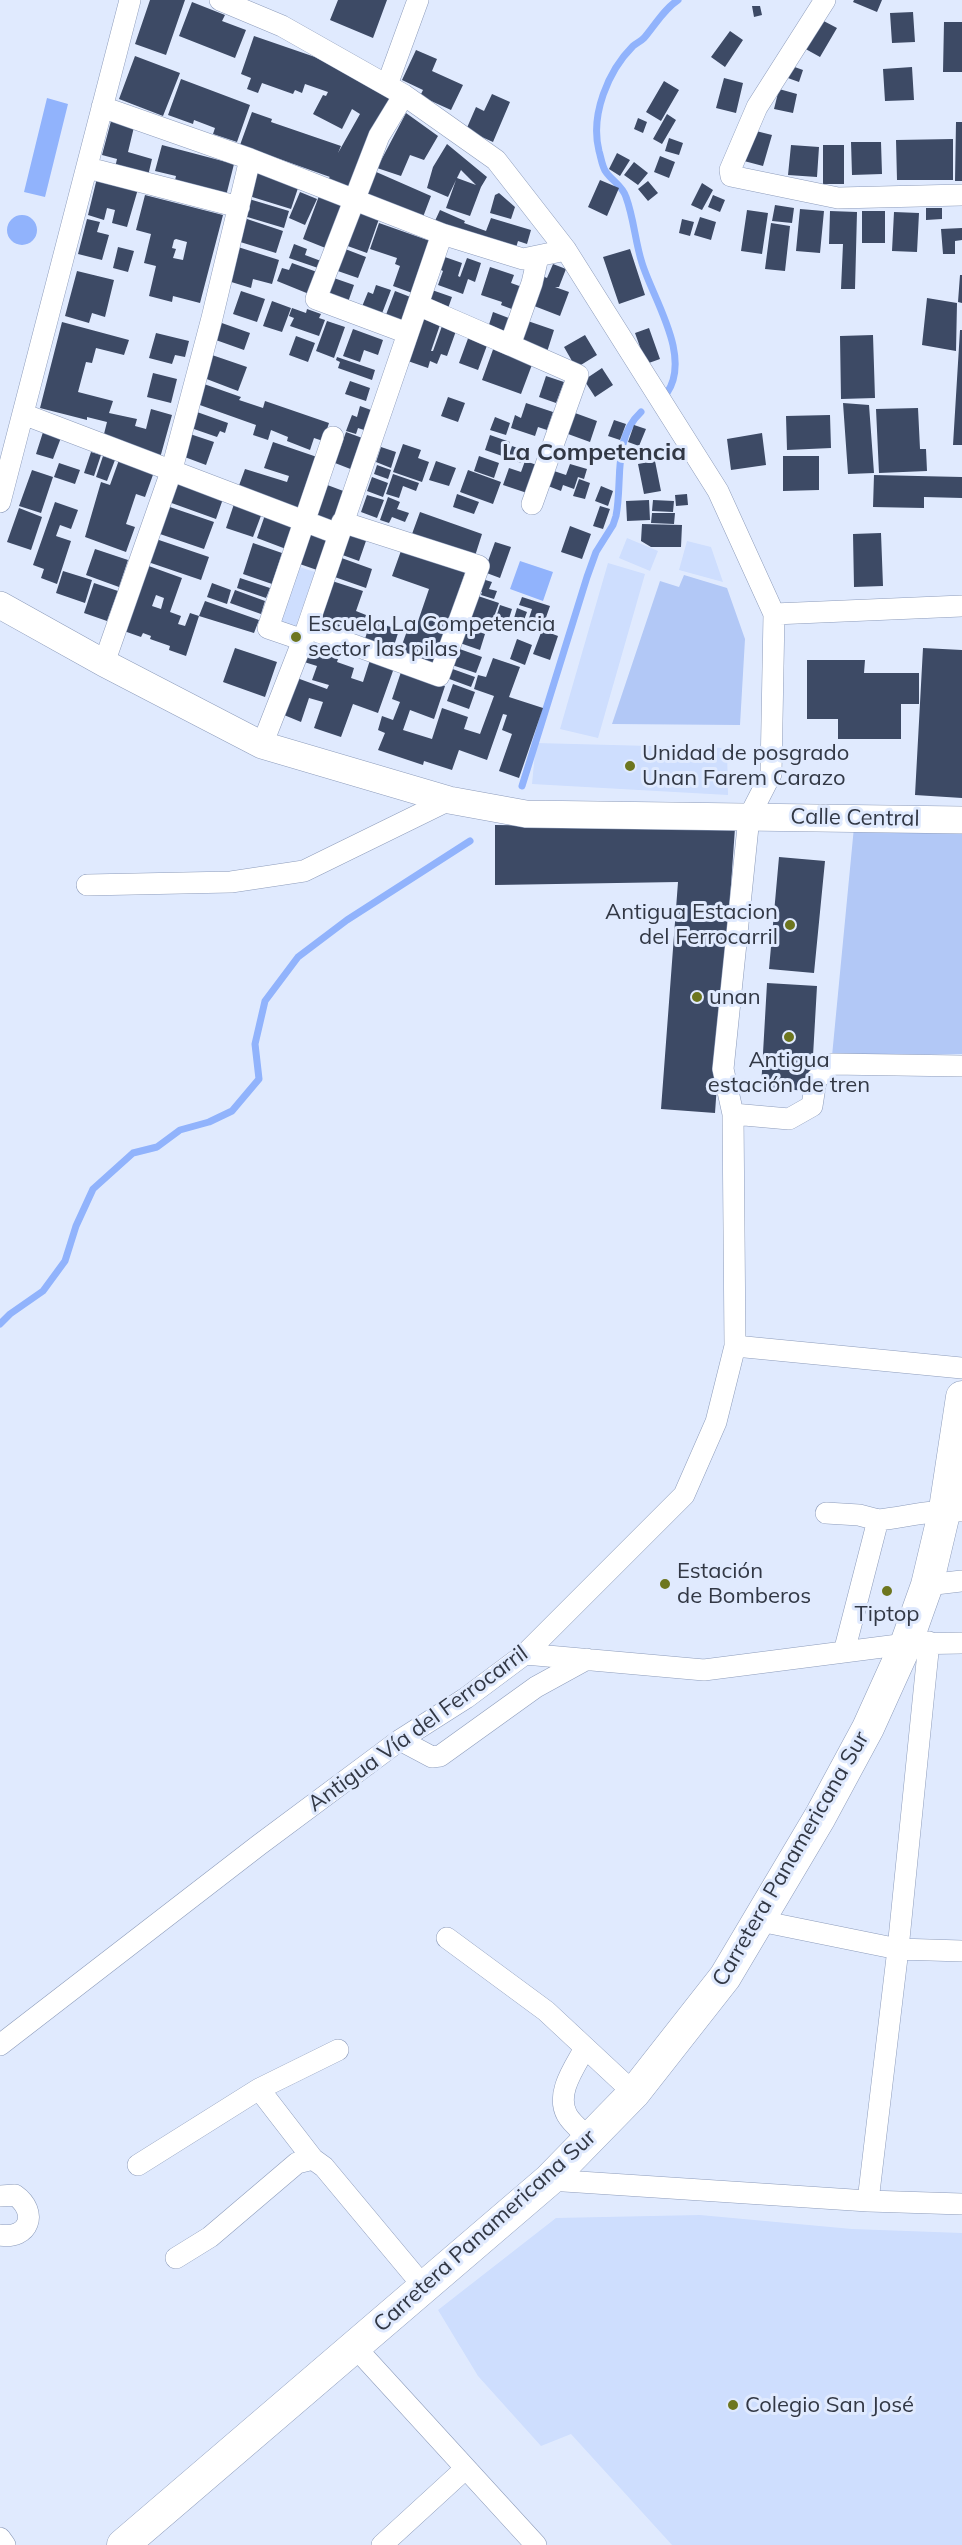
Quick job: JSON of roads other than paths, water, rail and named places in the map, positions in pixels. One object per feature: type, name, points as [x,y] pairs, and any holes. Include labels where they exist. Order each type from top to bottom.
[{"type":"highway","name":"Carretera Panamericana Sur","points":[[123,2545],[549,2180],[634,2093],[725,1977],[760,1922],[917,1643],[927,1585],[953,1510],[962,1397]]},
{"type":"main road","name":"Calle Central","points":[[0,605],[104,663],[262,745],[449,800],[526,814],[962,820]]},
{"type":"street","points":[[0,502],[130,0]]},
{"type":"street","name":"Antigua Vía del Ferrocarril","points":[[0,2045],[259,1845],[400,1740],[466,1698],[525,1654],[684,1495],[716,1422],[735,1346],[733,1114],[723,1069],[749,817],[771,774],[774,614],[718,491],[566,250],[496,160],[395,90],[282,26],[220,0]]},
{"type":"street","points":[[406,333],[315,299],[395,90],[418,0]]},
{"type":"street","points":[[825,0],[758,107],[730,170],[731,176],[838,198],[962,195]]},
{"type":"street","points":[[102,107],[250,159],[442,234],[523,260],[566,250]]},
{"type":"street","points":[[104,663],[172,469],[250,159]]},
{"type":"street","points":[[88,168],[239,207]]},
{"type":"street","points":[[262,745],[305,634],[406,333],[442,234]]},
{"type":"street","points":[[510,345],[532,283],[538,257]]},
{"type":"street","points":[[418,305],[578,375],[532,504]]},
{"type":"street","points":[[22,414],[172,469],[303,521],[340,528],[479,566],[439,676],[305,634],[268,628],[303,521],[333,437]]},
{"type":"street","points":[[774,614],[962,606]]},
{"type":"street","points":[[87,885],[231,882],[304,871],[449,800]]},
{"type":"street","points":[[733,1114],[789,1119],[812,1106],[816,1080],[831,1064],[962,1066]]},
{"type":"street","points":[[735,1346],[962,1368]]},
{"type":"street","points":[[826,1514],[859,1515],[878,1520],[953,1510]]},
{"type":"street","points":[[844,1652],[878,1520]]},
{"type":"street","points":[[927,1585],[962,1581]]},
{"type":"street","points":[[525,1654],[704,1670],[917,1643],[962,1643]]},
{"type":"street","points":[[868,2201],[898,1949],[917,1643]]},
{"type":"street","points":[[400,1740],[432,1756],[440,1756],[536,1687],[587,1659]]},
{"type":"street","points":[[760,1922],[898,1949],[962,1951]]},
{"type":"street","points":[[447,1938],[546,2011],[634,2093]]},
{"type":"street","points":[[585,2048],[564,2087],[567,2115],[590,2139]]},
{"type":"street","points":[[138,2165],[259,2089],[338,2050]]},
{"type":"street","points":[[259,2089],[313,2159],[324,2167],[424,2287]]},
{"type":"street","points":[[176,2258],[210,2237],[297,2163],[313,2159]]},
{"type":"street","points":[[549,2180],[868,2201],[962,2204]]},
{"type":"street","points":[[0,2196],[15,2194],[24,2201],[29,2211],[28,2222],[22,2231],[12,2236],[0,2236]]},
{"type":"street","points":[[355,2347],[536,2545]]},
{"type":"street","points":[[382,2545],[465,2469]]},
{"type":"street","points":[[0,2538],[5,2545]]},
{"type":"waterway","points":[[667,393],[674,378],[673,345],[642,263],[626,197],[603,165],[599,151],[597,123],[603,94],[616,68],[633,46],[644,38],[678,0]]},
{"type":"waterway","points":[[522,786],[587,577],[596,552],[616,516],[622,448],[632,423],[641,412]]},
{"type":"waterway","points":[[0,1324],[10,1314],[43,1291],[65,1261],[76,1226],[93,1189],[133,1153],[157,1147],[180,1130],[209,1122],[232,1111],[259,1079],[255,1044],[265,1001],[298,957],[347,920],[470,841]]},
{"type":"place","name":"Escuela La Competencia sector las pilas","points":[[296,637]]},
{"type":"place","name":"Unidad de posgrado Unan Farem Carazo","points":[[630,766]]},
{"type":"place","name":"Antigua Estacion del Ferrocarril","points":[[790,925]]},
{"type":"place","name":"unan","points":[[697,997]]},
{"type":"place","name":"Antigua estación de tren","points":[[789,1037]]},
{"type":"place","name":"Estación de Bomberos","points":[[665,1584]]},
{"type":"place","name":"Tiptop","points":[[887,1591]]},
{"type":"place","name":"Colegio San José","points":[[733,2405]]},
{"type":"district","name":"La Competencia","points":[[594,453]]}]
